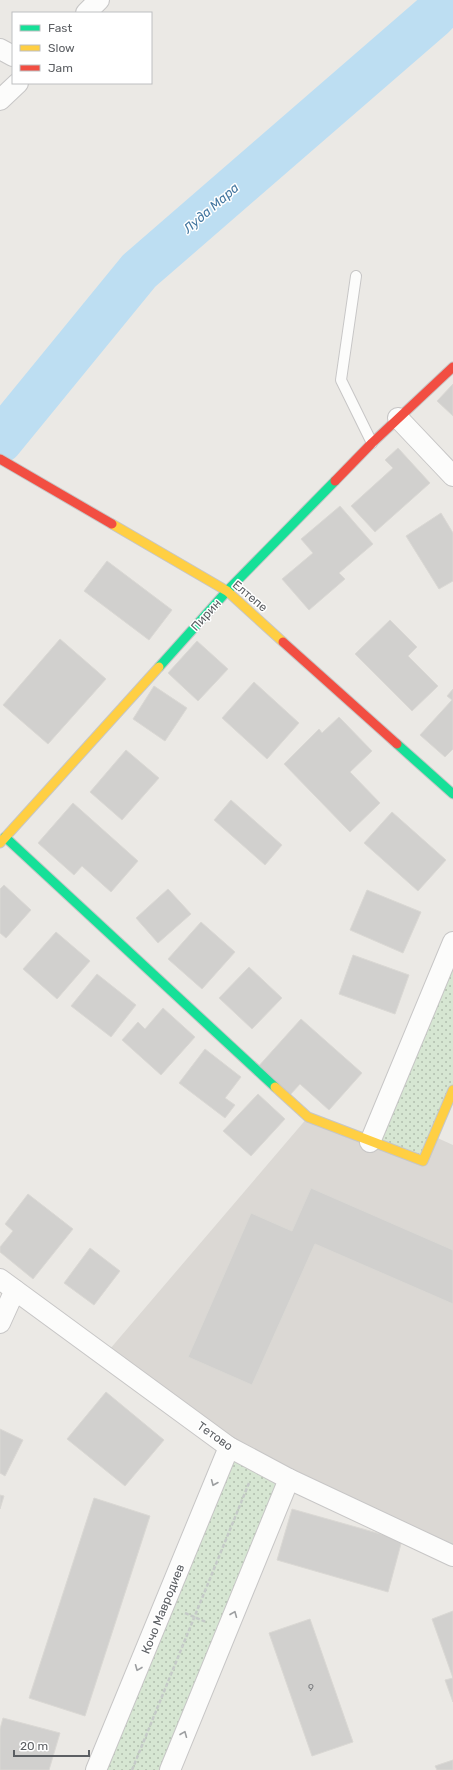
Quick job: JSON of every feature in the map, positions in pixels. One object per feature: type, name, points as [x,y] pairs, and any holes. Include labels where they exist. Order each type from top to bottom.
[{"type":"street","points":[[87,12],[99,0]]},
{"type":"street","points":[[0,49],[12,55]]},
{"type":"street","points":[[0,100],[17,84]]},
{"type":"street","name":"Пирин","points":[[3,840],[227,591],[372,443],[453,367]]},
{"type":"street","points":[[398,418],[453,476]]},
{"type":"street","name":"Елтепе","points":[[0,459],[227,591],[453,794]]},
{"type":"street","points":[[3,840],[308,1117],[422,1161],[453,1090]]},
{"type":"street","points":[[370,1142],[453,942]]},
{"type":"street","points":[[0,1323],[7,1284]]},
{"type":"street","name":"Тетово","points":[[7,1284],[229,1447],[289,1479],[453,1556]]},
{"type":"street","name":"Кочо Мавродиев","points":[[96,1770],[229,1447]]},
{"type":"street","points":[[170,1770],[289,1479]]},
{"type":"lane","points":[[356,276],[341,380],[372,443]]},
{"type":"path","points":[[132,1770],[258,1462]]},
{"type":"path","points":[[164,1604],[227,1631]]},
{"type":"shaded area","points":[[308,1117],[370,1142],[433,1136],[453,1145],[453,1556],[289,1479],[104,1356]]},
{"type":"green space","points":[[453,942],[453,1090],[423,1161],[370,1142]]},
{"type":"green space","points":[[229,1447],[289,1479],[170,1770],[96,1770]]},
{"type":"building","points":[[453,384],[453,416],[437,401]]},
{"type":"building","points":[[398,448],[430,483],[375,532],[351,506],[393,468],[385,460]]},
{"type":"building","points":[[340,506],[373,544],[339,573],[345,579],[309,610],[282,579],[313,553],[301,539]]},
{"type":"building","points":[[441,513],[453,533],[453,581],[439,589],[406,536]]},
{"type":"building","points":[[107,561],[172,610],[149,640],[84,591]]},
{"type":"building","points":[[390,620],[417,647],[408,656],[438,686],[412,711],[355,654]]},
{"type":"building","points":[[60,639],[106,679],[48,744],[3,705]]},
{"type":"building","points":[[197,641],[228,669],[198,701],[168,673]]},
{"type":"building","points":[[254,682],[299,723],[267,759],[222,718]]},
{"type":"building","points":[[154,686],[187,708],[165,741],[133,719]]},
{"type":"building","points":[[453,689],[453,749],[445,757],[420,735],[452,700],[447,696]]},
{"type":"building","points":[[339,717],[372,751],[350,772],[380,803],[350,832],[284,764],[319,729],[322,733]]},
{"type":"building","points":[[126,750],[159,778],[122,820],[90,792]]},
{"type":"building","points":[[231,800],[282,845],[265,865],[214,820]]},
{"type":"building","points":[[73,803],[138,861],[111,892],[82,866],[74,875],[38,843]]},
{"type":"building","points":[[392,812],[446,860],[418,891],[364,843]]},
{"type":"building","points":[[4,885],[31,910],[6,938],[0,933],[0,889]]},
{"type":"building","points":[[168,889],[191,914],[158,943],[136,918]]},
{"type":"building","points":[[367,890],[421,912],[403,953],[350,930]]},
{"type":"building","points":[[201,922],[235,952],[202,989],[168,959]]},
{"type":"building","points":[[56,932],[90,961],[57,999],[23,969]]},
{"type":"building","points":[[353,955],[409,975],[395,1014],[339,994]]},
{"type":"building","points":[[249,967],[282,998],[252,1029],[219,998]]},
{"type":"building","points":[[97,974],[136,1005],[111,1037],[71,1006]]},
{"type":"building","points":[[163,1008],[195,1037],[161,1075],[122,1040],[138,1022],[145,1029]]},
{"type":"building","points":[[301,1019],[362,1073],[329,1110],[300,1084],[289,1096],[257,1068]]},
{"type":"building","points":[[205,1049],[241,1077],[225,1098],[235,1105],[225,1118],[179,1083]]},
{"type":"building","points":[[258,1094],[285,1119],[251,1156],[223,1131]]},
{"type":"building","points":[[311,1188],[453,1250],[453,1304],[315,1244],[252,1385],[188,1357],[251,1213],[292,1231]]},
{"type":"building","points":[[28,1194],[73,1229],[33,1279],[0,1252],[0,1247],[13,1231],[5,1224]]},
{"type":"building","points":[[90,1248],[120,1271],[94,1305],[64,1283]]},
{"type":"building","points":[[106,1392],[164,1440],[125,1486],[67,1439]]},
{"type":"building","points":[[0,1429],[23,1440],[5,1476],[0,1473]]},
{"type":"building","points":[[0,1495],[4,1496],[0,1509]]},
{"type":"building","points":[[94,1498],[150,1516],[85,1716],[29,1698]]},
{"type":"building","points":[[292,1509],[402,1540],[388,1592],[277,1560]]},
{"type":"building","points":[[453,1611],[453,1678],[432,1619]]},
{"type":"building","points":[[310,1619],[353,1742],[312,1756],[269,1633]]},
{"type":"building","points":[[453,1678],[453,1702],[445,1680]]},
{"type":"building","points":[[3,1718],[60,1733],[49,1770],[0,1770],[0,1729]]},
{"type":"building","points":[[453,1760],[453,1770],[437,1770],[435,1766]]},
{"type":"waterway","name":"Луда Мара","points":[[0,441],[139,271],[432,17],[449,0]]},
{"type":"traffic: fast","points":[[159,667],[227,591],[335,481]]},
{"type":"traffic: fast","points":[[397,744],[453,794]]},
{"type":"traffic: fast","points":[[5,837],[275,1087]]},
{"type":"traffic: slow","points":[[112,524],[227,591],[283,642]]},
{"type":"traffic: slow","points":[[0,843],[159,667]]},
{"type":"traffic: slow","points":[[275,1087],[308,1117],[423,1161],[453,1090]]},
{"type":"traffic: jam","points":[[335,481],[372,443],[453,367]]},
{"type":"traffic: jam","points":[[0,459],[112,524]]},
{"type":"traffic: jam","points":[[283,642],[397,744]]}]
